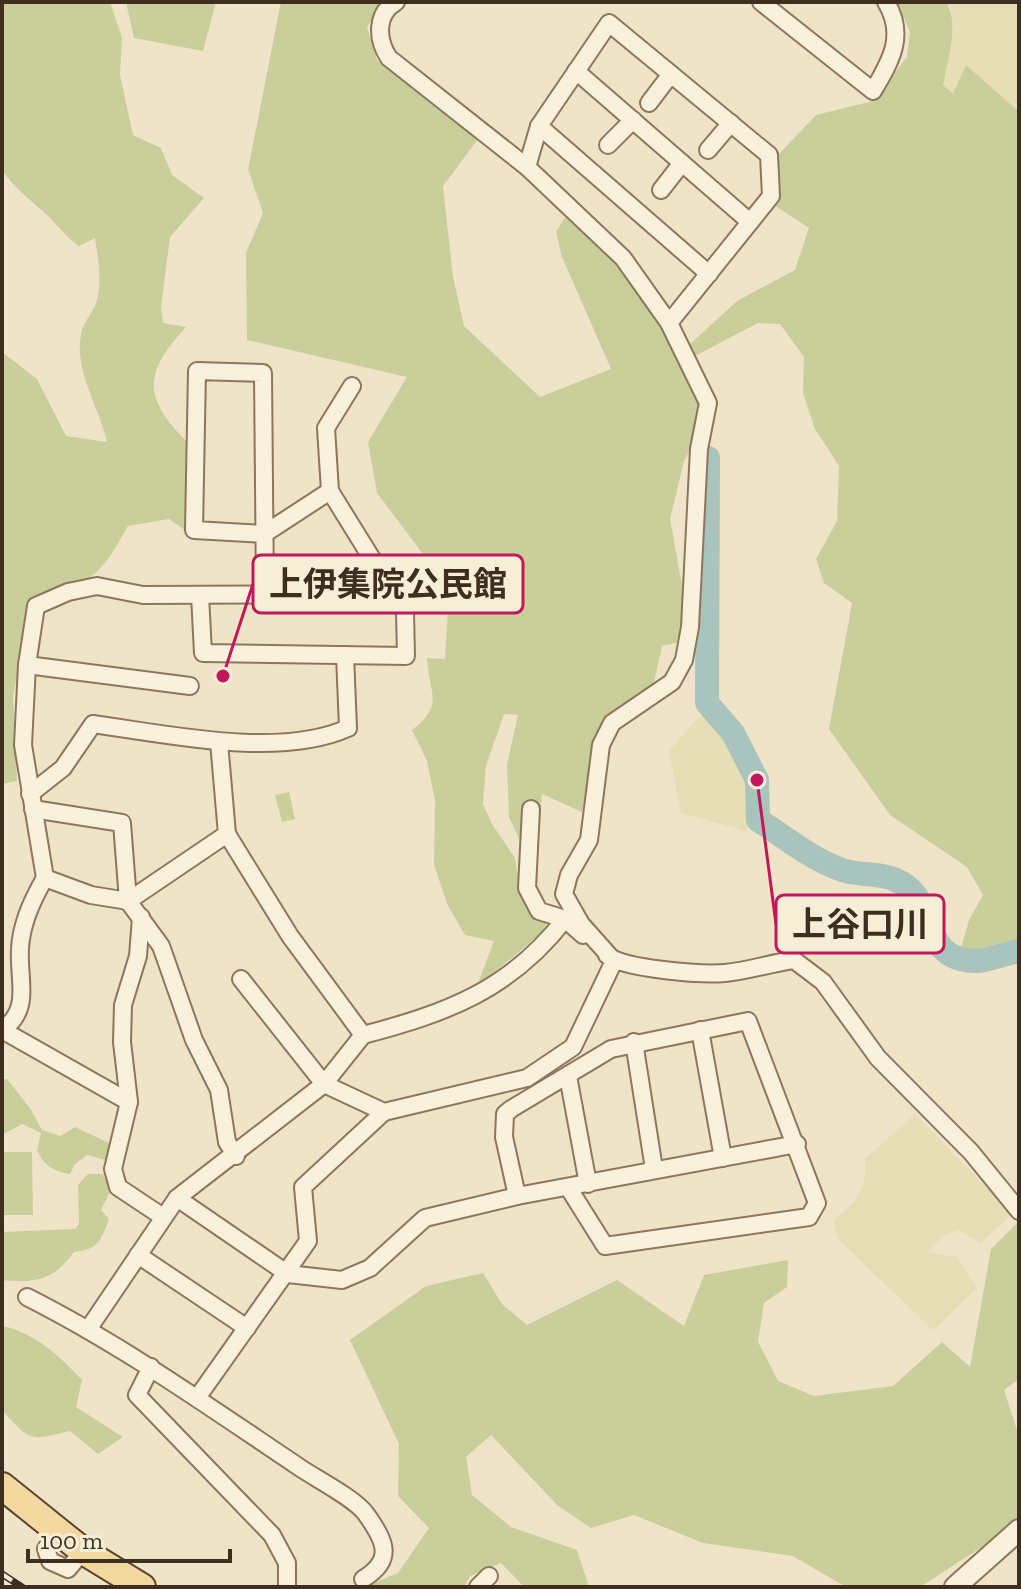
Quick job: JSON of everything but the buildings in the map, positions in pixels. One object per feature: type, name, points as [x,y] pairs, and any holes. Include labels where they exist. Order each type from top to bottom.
[{"type":"main road","points":[[2,1486],[83,1551],[142,1587]]},
{"type":"street","points":[[396,2],[385,10],[380,26],[383,49],[389,58],[527,167],[623,258],[669,323],[708,403],[699,449],[688,638],[684,660],[672,682],[612,723],[601,745],[589,840],[569,875],[564,894],[581,924],[614,961]]},
{"type":"street","points":[[761,2],[873,91],[896,49],[897,35],[886,2]]},
{"type":"street","points":[[527,167],[539,126],[609,23],[769,155],[771,196],[669,323]]},
{"type":"street","points":[[576,71],[750,222]]},
{"type":"street","points":[[649,103],[671,74]]},
{"type":"street","points":[[608,145],[633,120]]},
{"type":"street","points":[[708,150],[731,123]]},
{"type":"street","points":[[539,126],[709,274]]},
{"type":"street","points":[[661,190],[682,163]]},
{"type":"street","points":[[265,594],[264,534],[263,373],[197,371],[194,530],[264,534],[330,491]]},
{"type":"street","points":[[200,595],[203,653],[406,656],[405,612],[330,491],[326,428],[352,386]]},
{"type":"street","points":[[129,1102],[2,1030],[16,1020],[23,1004],[20,948],[32,899],[45,878],[23,745],[27,665],[36,606],[68,592],[97,586],[143,595],[355,594],[387,580]]},
{"type":"street","points":[[31,802],[63,768],[93,724],[219,742],[323,739],[348,728],[345,655]]},
{"type":"street","points":[[27,665],[190,686]]},
{"type":"street","points":[[219,742],[227,834],[290,936],[363,1035]]},
{"type":"street","points":[[31,802],[122,823],[128,901],[161,946],[194,1040],[219,1090],[227,1142],[236,1156]]},
{"type":"street","points":[[531,809],[527,888],[539,911],[565,919],[614,961],[726,973],[794,960],[823,982],[878,1058],[971,1152],[1019,1211]]},
{"type":"street","points":[[45,878],[91,895],[128,901],[227,834]]},
{"type":"street","points":[[141,917],[138,956],[123,1005],[122,1042],[129,1102],[113,1169],[118,1187],[163,1217]]},
{"type":"street","points":[[89,1328],[177,1198],[236,1156],[324,1084],[363,1035],[436,1016],[477,997],[546,944],[565,919]]},
{"type":"street","points":[[197,1398],[288,1274],[308,1241],[303,1187],[384,1112],[527,1078],[573,1047],[614,961]]},
{"type":"street","points":[[241,979],[324,1084],[384,1112]]},
{"type":"street","points":[[517,1196],[504,1137],[505,1114],[611,1049],[738,1021],[751,1022],[816,1200],[809,1217],[605,1246],[568,1187]]},
{"type":"street","points":[[700,1030],[723,1158]]},
{"type":"street","points":[[634,1042],[654,1169]]},
{"type":"street","points":[[568,1076],[588,1184]]},
{"type":"street","points":[[177,1198],[288,1274],[342,1280],[370,1268],[425,1218],[517,1196],[797,1144]]},
{"type":"street","points":[[138,1255],[247,1328]]},
{"type":"street","points":[[27,1297],[89,1328],[151,1367],[365,1512],[385,1553],[384,1562],[363,1579]]},
{"type":"street","points":[[151,1367],[137,1395],[272,1535],[287,1563],[287,1587]]},
{"type":"street","points":[[957,1585],[1019,1530]]},
{"type":"shaded area","points":[[946,2],[1019,2],[1019,112],[965,66],[953,95],[942,85],[951,38],[951,10]]},
{"type":"shaded area","points":[[706,709],[746,768],[754,801],[746,831],[681,813],[669,751]]},
{"type":"shaded area","points":[[915,1114],[1012,1214],[981,1243],[958,1230],[944,1236],[927,1252],[957,1257],[977,1288],[933,1330],[838,1239],[833,1221],[854,1202],[864,1185],[866,1158]]},
{"type":"green space","points":[[2,2],[110,2],[122,38],[120,75],[133,135],[161,148],[172,175],[204,198],[170,237],[161,307],[163,323],[186,327],[162,358],[154,385],[162,412],[187,442],[188,532],[169,519],[128,526],[100,569],[90,577],[68,588],[32,599],[13,696],[17,781],[2,784],[2,352],[37,379],[66,436],[107,442],[84,375],[80,348],[82,330],[96,304],[98,292],[95,238],[79,246],[2,170]]},
{"type":"green space","points":[[126,2],[216,2],[203,51],[134,38]]},
{"type":"green space","points":[[281,2],[383,2],[367,27],[377,60],[478,139],[443,186],[453,277],[464,326],[540,397],[611,369],[562,257],[556,232],[565,217],[618,266],[652,311],[673,344],[701,405],[701,431],[684,461],[670,519],[684,597],[680,642],[662,646],[651,696],[620,705],[597,736],[582,812],[542,794],[536,853],[528,858],[509,817],[507,764],[518,715],[504,714],[486,766],[483,804],[492,824],[515,858],[519,883],[550,917],[542,933],[477,986],[494,941],[465,935],[448,906],[434,865],[435,800],[427,761],[412,730],[432,706],[427,658],[445,659],[448,609],[426,558],[377,493],[368,442],[407,377],[247,340],[246,253],[263,213],[248,169]]},
{"type":"green space","points":[[897,2],[946,2],[952,32],[943,85],[953,94],[966,65],[1019,112],[1019,941],[981,952],[961,948],[969,920],[983,895],[967,867],[890,815],[829,729],[852,603],[824,583],[816,559],[837,521],[839,466],[815,429],[803,393],[804,357],[780,324],[758,323],[695,356],[688,346],[737,301],[795,270],[809,228],[771,203],[778,194],[778,155],[816,115],[873,101],[907,57],[910,32]]},
{"type":"green space","points":[[289,792],[295,819],[282,822],[275,795]]},
{"type":"green space","points":[[7,1079],[30,1108],[42,1130],[60,1136],[75,1127],[111,1144],[106,1160],[87,1155],[75,1164],[70,1174],[64,1173],[50,1167],[40,1156],[37,1150],[41,1133],[22,1124],[2,1135],[2,1080]]},
{"type":"green space","points":[[2,1152],[32,1152],[33,1215],[2,1215]]},
{"type":"green space","points":[[88,1174],[103,1174],[111,1190],[101,1210],[109,1219],[98,1243],[74,1252],[59,1269],[42,1278],[2,1280],[2,1232],[75,1229],[79,1224],[78,1185]]},
{"type":"green space","points":[[1017,1223],[1019,1379],[1004,1390],[1019,1436],[1019,1523],[920,1587],[846,1587],[793,1556],[703,1543],[634,1515],[591,1528],[557,1505],[491,1435],[466,1457],[472,1495],[511,1527],[577,1550],[589,1587],[524,1587],[501,1563],[470,1576],[464,1587],[364,1587],[398,1573],[429,1528],[398,1496],[399,1444],[350,1340],[426,1286],[483,1273],[502,1304],[527,1325],[617,1280],[684,1326],[704,1275],[788,1260],[787,1287],[764,1303],[758,1342],[778,1381],[814,1396],[893,1386],[942,1342],[970,1367],[991,1249]]},
{"type":"green space","points":[[2,1326],[36,1340],[65,1363],[82,1380],[76,1407],[123,1437],[98,1454],[70,1431],[38,1437],[19,1428],[2,1410]]},
{"type":"waterway","points":[[708,458],[707,703],[733,733],[757,780],[758,820],[831,865],[902,883],[921,904],[938,942],[946,952],[959,959],[977,961],[1019,951]]},
{"type":"railway","points":[[2,1574],[22,1587]]},
{"type":"place","name":"上伊集院公民館","points":[[223,676]]},
{"type":"place","name":"上谷口川","points":[[757,780]]}]
